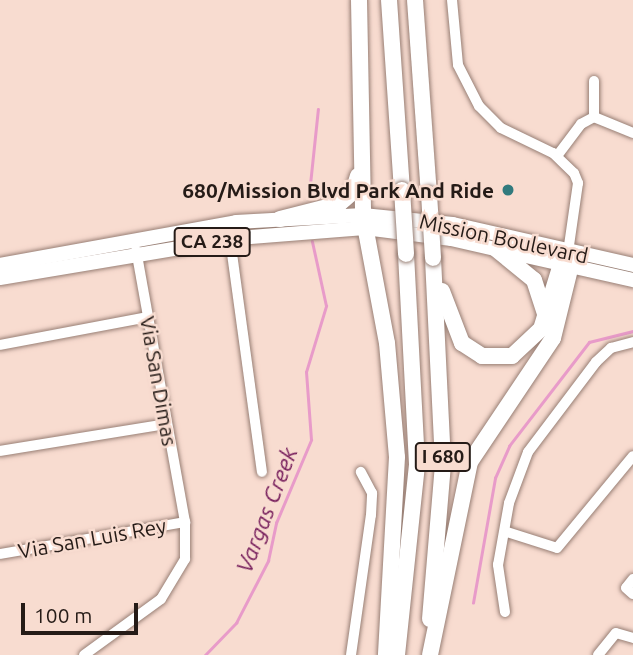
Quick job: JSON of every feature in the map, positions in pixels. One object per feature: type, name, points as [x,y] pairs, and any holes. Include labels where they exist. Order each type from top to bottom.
[{"type":"highway","points":[[359,0],[364,222],[395,416],[396,544],[386,655]]},
{"type":"highway","name":"I 680","points":[[389,0],[417,472],[397,655]]},
{"type":"highway","name":"I 680","points":[[415,0],[433,258],[443,480],[424,655]]},
{"type":"highway","points":[[280,219],[345,201],[356,188],[361,156]]},
{"type":"highway","points":[[496,249],[534,280],[546,318]]},
{"type":"highway","points":[[433,258],[455,333],[482,356],[522,351],[546,318],[566,260]]},
{"type":"highway","points":[[430,655],[470,462],[553,338],[566,260]]},
{"type":"main road","name":"Mission Boulevard","points":[[0,278],[280,219],[453,224],[633,280]]},
{"type":"main road","name":"Mission Boulevard","points":[[0,265],[364,222],[496,249],[566,260],[633,265]]},
{"type":"street","points":[[452,0],[454,50],[470,93],[501,128],[557,156],[578,183],[566,260]]},
{"type":"street","points":[[594,81],[594,117]]},
{"type":"street","points":[[557,156],[581,124],[594,117],[633,132]]},
{"type":"street","points":[[230,239],[262,472]]},
{"type":"street","name":"Via San Dimas","points":[[84,655],[161,599],[185,559],[185,522],[135,248]]},
{"type":"street","points":[[0,345],[148,317]]},
{"type":"street","points":[[505,612],[496,586],[507,533],[509,503],[528,452],[596,362],[611,348],[633,342]]},
{"type":"street","points":[[0,451],[167,424]]},
{"type":"street","points":[[507,533],[557,548],[633,456]]},
{"type":"street","points":[[351,655],[371,515],[372,493],[361,472]]},
{"type":"street","name":"Via San Luis Rey","points":[[0,554],[185,522]]},
{"type":"street","points":[[633,579],[626,588],[633,594]]},
{"type":"street","points":[[598,655],[616,633],[633,638]]},
{"type":"waterway","name":"Vargas Creek","points":[[309,194],[318,109]]},
{"type":"waterway","name":"Vargas Creek","points":[[205,655],[236,623],[268,561],[276,523],[311,440],[306,372],[326,306],[312,242]]},
{"type":"waterway","points":[[473,603],[495,478],[509,446],[589,342],[633,331]]},
{"type":"place","name":"680/Mission Blvd Park And Ride","points":[[508,190]]}]
